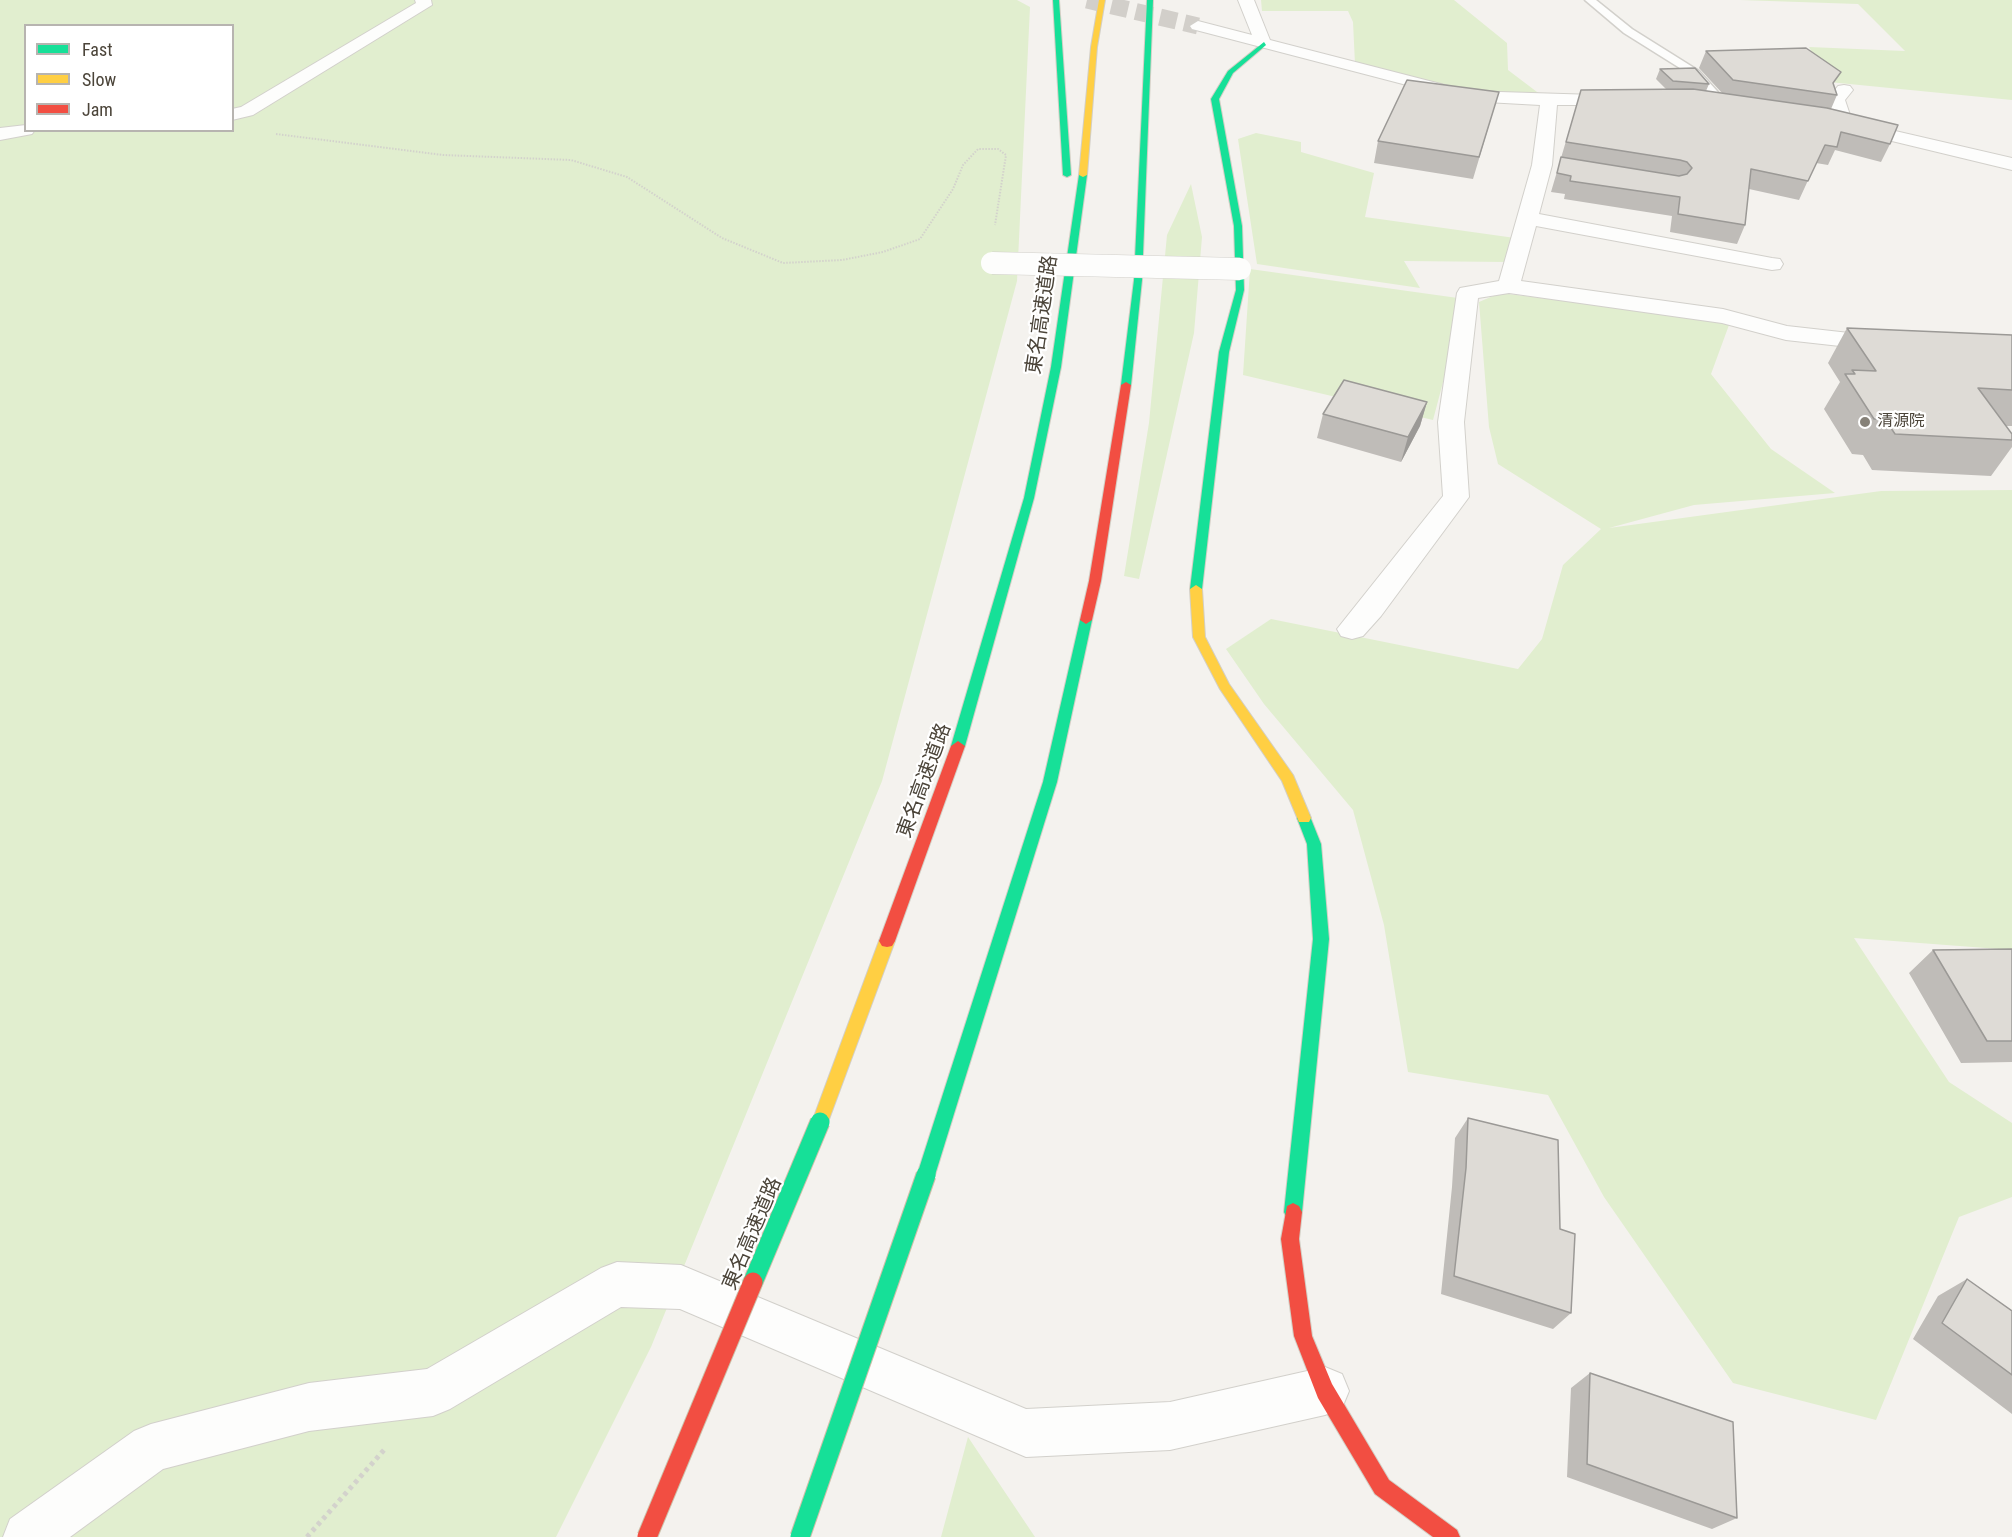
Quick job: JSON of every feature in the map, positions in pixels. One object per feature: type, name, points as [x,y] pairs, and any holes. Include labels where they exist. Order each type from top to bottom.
[{"type":"main road","points":[[1056,0],[1071,254]]},
{"type":"main road","name":"東名高速道路","points":[[647,1537],[820,1122],[966,726],[1029,498],[1056,368],[1083,176],[1094,48],[1102,0]]},
{"type":"main road","points":[[800,1537],[926,1175],[1050,782],[1095,581],[1123,406],[1138,280],[1150,0]]},
{"type":"main road","points":[[1148,37],[1161,0]]},
{"type":"main road","points":[[1264,44],[1230,72],[1215,99],[1238,226],[1240,290],[1224,352],[1196,583],[1199,637],[1224,686],[1288,779],[1314,844],[1321,939],[1290,1239],[1303,1336],[1325,1391],[1382,1487],[1450,1537]]},
{"type":"street","points":[[234,114],[247,111],[387,29],[424,5],[423,0]]},
{"type":"street","points":[[1246,0],[1264,44]]},
{"type":"street","points":[[1198,26],[1468,96],[1549,100],[1640,100]]},
{"type":"street","points":[[1844,90],[1836,100],[1835,122],[2012,164]]},
{"type":"street","points":[[1509,286],[1542,165],[1549,100]]},
{"type":"street","points":[[1698,101],[1743,106]]},
{"type":"street","points":[[0,134],[24,130]]},
{"type":"street","points":[[1542,165],[1564,169]]},
{"type":"street","points":[[1526,218],[1772,264]]},
{"type":"street","points":[[992,263],[1240,269]]},
{"type":"street","points":[[1352,629],[1371,609],[1456,497],[1451,422],[1468,293],[1509,286],[1723,316],[1786,333],[1905,347]]},
{"type":"street","points":[[28,1537],[151,1448],[309,1407],[433,1392],[617,1284],[681,1287],[1026,1433],[1170,1426],[1325,1391]]},
{"type":"lane","points":[[1590,0],[1628,31],[1695,73],[1721,103]]},
{"type":"path","points":[[266,133],[444,154],[571,159],[627,177],[722,238],[783,263],[842,260],[884,252],[920,239],[953,189],[963,165],[978,149],[998,149],[1006,154],[997,202],[992,263]]},
{"type":"path","points":[[307,1537],[433,1392]]},
{"type":"green space","points":[[0,0],[1017,0],[1030,7],[1017,281],[882,781],[651,1347],[556,1537],[0,1537]]},
{"type":"green space","points":[[1261,0],[1454,0],[1507,43],[1508,70],[1541,95],[1478,95],[1355,64],[1353,22],[1348,11],[1262,11]]},
{"type":"green space","points":[[1740,0],[2012,0],[2012,100],[1829,82],[1809,47],[1905,51],[1858,4]]},
{"type":"green space","points":[[1256,133],[1301,142],[1301,152],[1374,173],[1365,217],[1515,238],[1507,262],[1404,261],[1420,288],[1257,264],[1238,139]]},
{"type":"green space","points":[[1191,184],[1202,237],[1194,333],[1139,579],[1124,576],[1149,423],[1167,235]]},
{"type":"green space","points":[[1250,269],[1465,299],[1433,420],[1243,375]]},
{"type":"green space","points":[[1500,293],[1689,316],[1729,325],[1711,374],[1771,449],[1835,493],[1694,505],[1609,528],[1881,491],[2012,490],[2012,950],[1854,938],[1949,1082],[2012,1123],[2012,1197],[1959,1217],[1876,1420],[1733,1383],[1604,1197],[1548,1095],[1408,1072],[1384,925],[1353,810],[1264,704],[1226,649],[1271,619],[1518,669],[1542,639],[1563,565],[1601,529],[1498,464],[1489,427],[1479,302]]},
{"type":"green space","points":[[968,1437],[1035,1537],[941,1537]]},
{"type":"building","points":[[1806,48],[1841,72],[1833,83],[1837,95],[1733,80],[1706,51]]},
{"type":"building","points":[[1695,68],[1709,84],[1673,81],[1660,69]]},
{"type":"building","points":[[1407,80],[1499,92],[1479,157],[1378,141]]},
{"type":"building","points":[[1693,89],[1827,108],[1898,125],[1890,144],[1841,132],[1837,147],[1825,145],[1808,181],[1751,169],[1745,225],[1678,214],[1680,197],[1570,181],[1571,176],[1557,173],[1561,157],[1679,176],[1687,174],[1692,168],[1687,162],[1680,160],[1566,142],[1581,90]]},
{"type":"building","points":[[1847,328],[2012,335],[2012,390],[1978,388],[2012,434],[2012,440],[1895,434],[1885,419],[1874,419],[1845,374],[1855,374],[1852,370],[1876,371]]},
{"type":"building","points":[[1344,380],[1427,402],[1408,437],[1323,414]]},
{"type":"building","points":[[2012,949],[2012,1041],[1987,1041],[1933,950]]},
{"type":"building","points":[[1468,1118],[1558,1140],[1560,1229],[1575,1234],[1571,1313],[1454,1276],[1466,1168]]},
{"type":"building","points":[[1967,1279],[2012,1311],[2012,1375],[1942,1323]]},
{"type":"building","points":[[1590,1373],[1733,1422],[1737,1518],[1587,1464]]},
{"type":"tunnel","points":[[1087,0],[1198,26]]},
{"type":"traffic: fast","points":[[1056,0],[1067,175]]},
{"type":"traffic: fast","points":[[1126,385],[1138,280],[1150,0]]},
{"type":"traffic: fast","points":[[1196,589],[1224,352],[1240,290],[1238,226],[1215,99],[1230,72],[1264,44]]},
{"type":"traffic: fast","points":[[958,746],[1029,498],[1056,367],[1083,175]]},
{"type":"traffic: fast","points":[[926,1175],[1050,782],[1086,620]]},
{"type":"traffic: fast","points":[[1293,1212],[1321,939],[1314,844],[1304,818]]},
{"type":"traffic: fast","points":[[753,1282],[820,1122]]},
{"type":"traffic: fast","points":[[800,1537],[926,1175]]},
{"type":"traffic: slow","points":[[1083,175],[1094,47],[1102,0]]},
{"type":"traffic: slow","points":[[1196,589],[1199,637],[1224,686],[1288,779],[1304,818]]},
{"type":"traffic: slow","points":[[820,1122],[887,941]]},
{"type":"traffic: jam","points":[[1086,620],[1095,581],[1126,385]]},
{"type":"traffic: jam","points":[[887,941],[958,746]]},
{"type":"traffic: jam","points":[[1293,1212],[1290,1239],[1303,1336],[1325,1391],[1382,1487],[1450,1537]]},
{"type":"traffic: jam","points":[[647,1537],[753,1282]]},
{"type":"place","name":"清源院","points":[[1865,422]]}]
